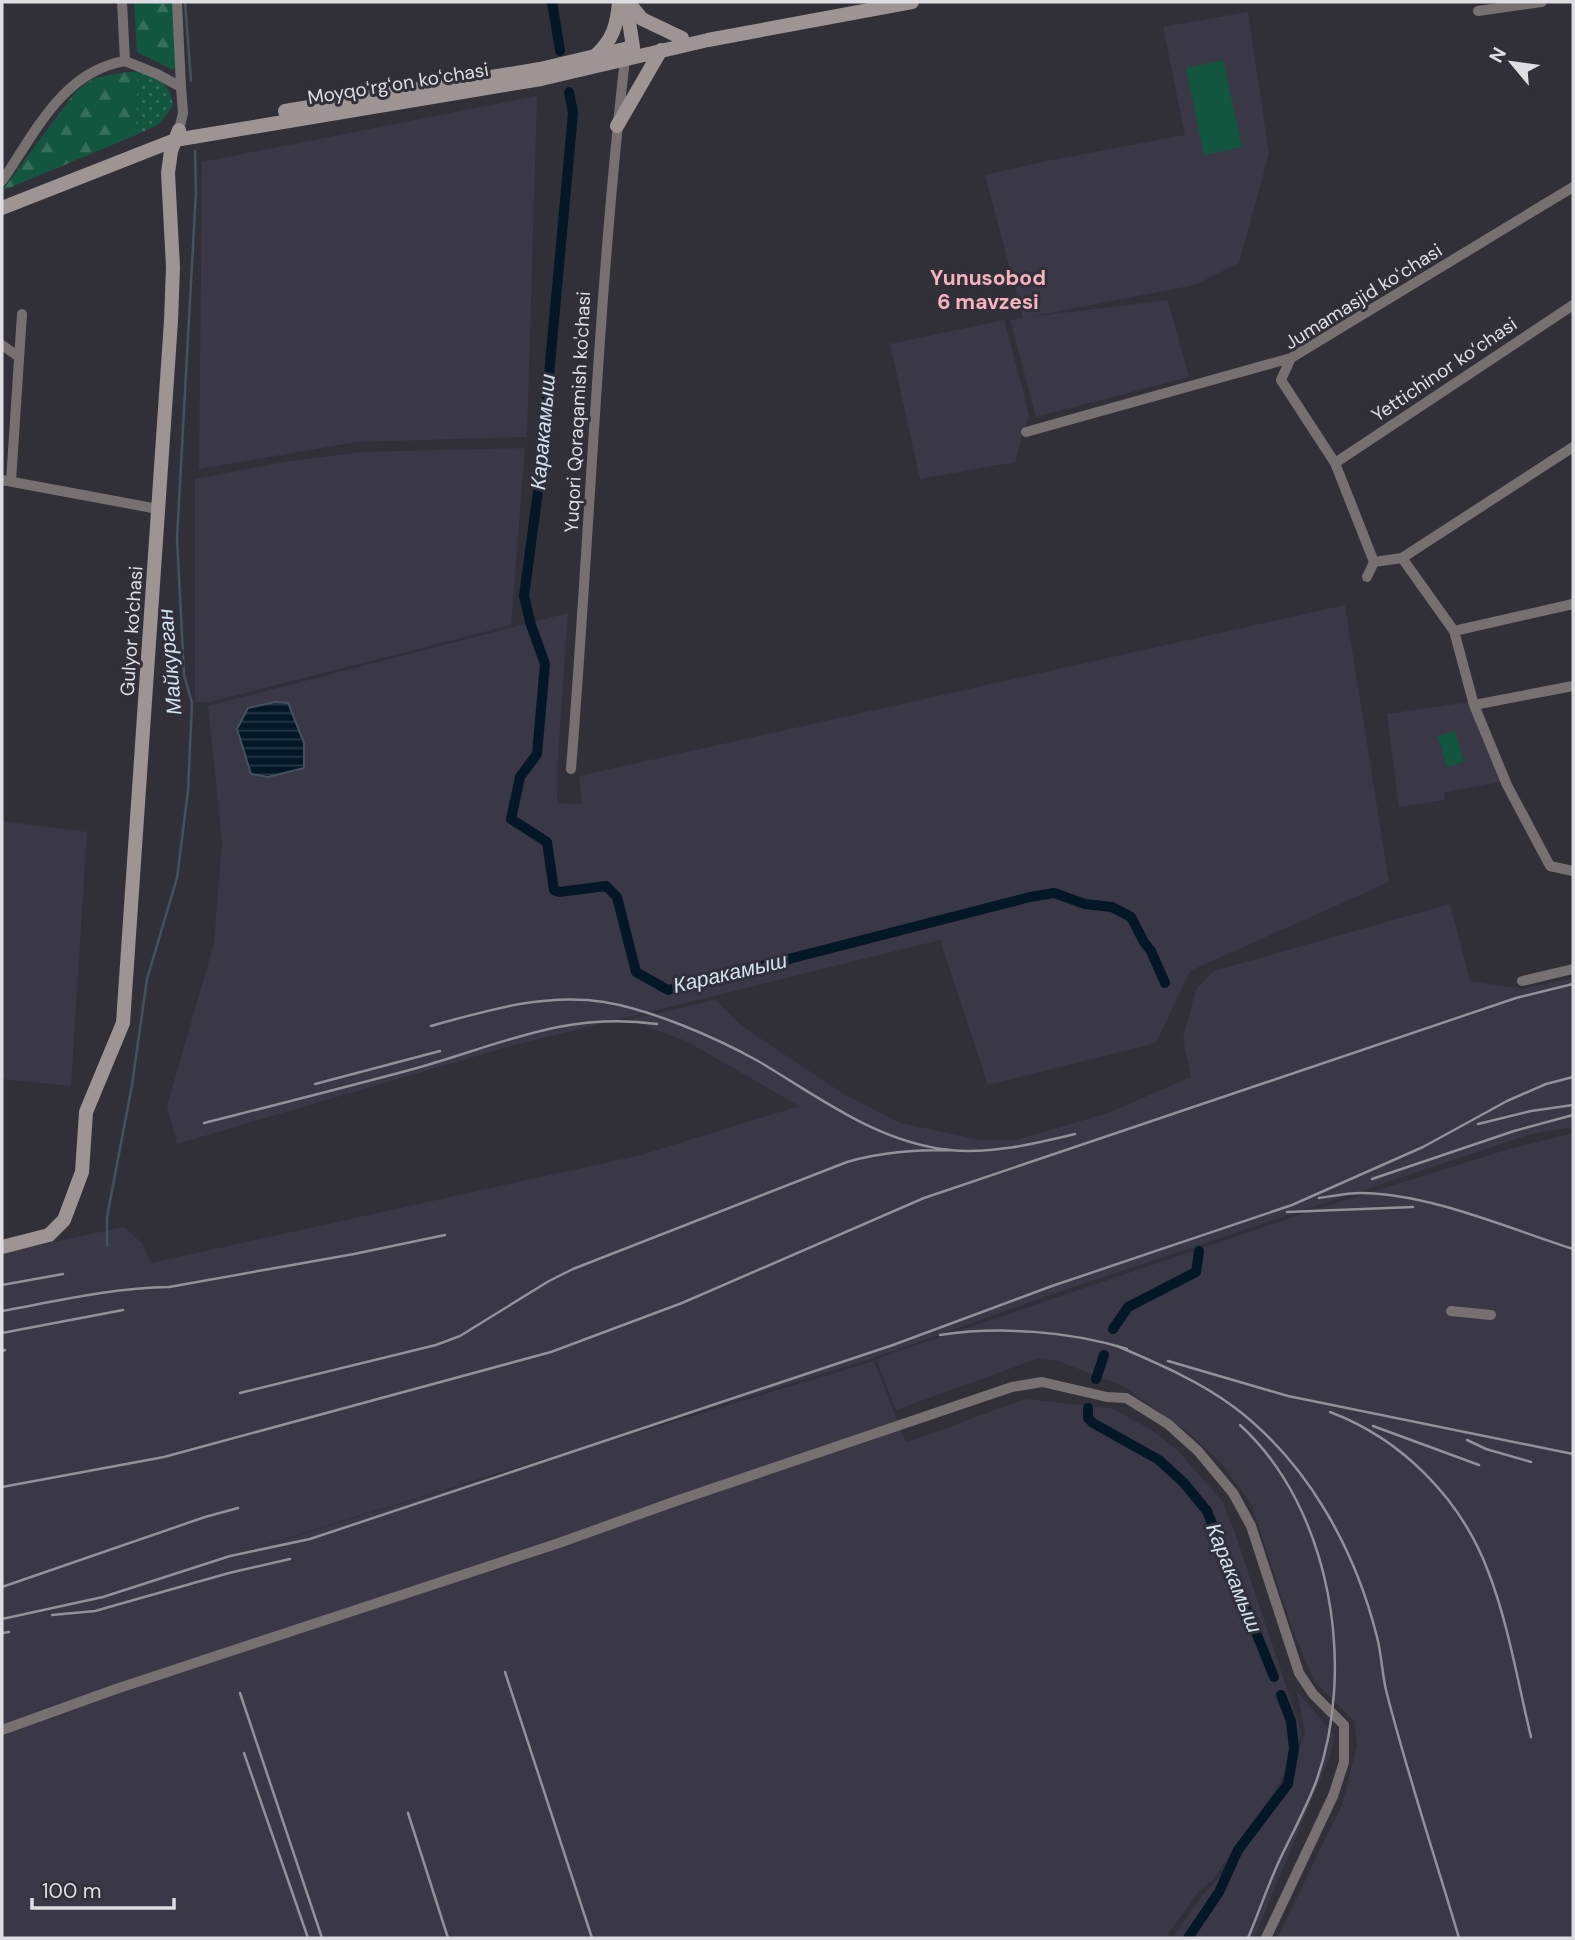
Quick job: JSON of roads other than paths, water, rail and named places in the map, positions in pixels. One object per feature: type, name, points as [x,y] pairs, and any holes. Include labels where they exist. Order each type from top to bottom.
[{"type":"street","points":[[122,2],[125,61]]},
{"type":"street","name":"Gulyor ko'chasi","points":[[2,1247],[49,1235],[64,1220],[82,1172],[86,1112],[123,1023],[173,267],[168,173],[171,151],[183,113],[177,2]]},
{"type":"street","points":[[589,62],[612,37],[619,2]]},
{"type":"street","name":"Yuqori Qoraqamish ko'chasi","points":[[619,2],[627,51]]},
{"type":"street","points":[[627,2],[642,19],[682,38]]},
{"type":"street","name":"Yuqori Qoraqamish ko'chasi","points":[[572,769],[600,332],[617,126],[627,51],[627,2]]},
{"type":"street","points":[[627,51],[661,50],[912,2]]},
{"type":"street","points":[[1478,11],[1542,2]]},
{"type":"street","points":[[627,51],[682,38],[708,40]]},
{"type":"street","points":[[617,126],[661,50]]},
{"type":"street","name":"Moyqoʻrgʻon koʻchasi","points":[[177,135],[541,74],[627,51]]},
{"type":"street","points":[[2,181],[71,85],[96,69],[125,61],[181,87]]},
{"type":"street","points":[[2,202],[151,139],[177,135]]},
{"type":"street","points":[[2,208],[177,135]]},
{"type":"street","name":"Jumamasjid koʻchasi","points":[[1374,562],[1335,463],[1281,380],[1292,358],[1573,187]]},
{"type":"street","name":"Yettichinor ko‘chasi","points":[[1335,463],[1573,305]]},
{"type":"street","points":[[22,314],[6,480],[158,509]]},
{"type":"street","points":[[2,345],[19,358]]},
{"type":"street","points":[[1026,432],[1292,358]]},
{"type":"street","points":[[1367,577],[1374,562],[1402,558],[1573,447]]},
{"type":"street","points":[[1402,558],[1454,631],[1474,705],[1507,785],[1551,868],[1573,871]]},
{"type":"street","points":[[1454,631],[1573,604]]},
{"type":"street","points":[[1474,705],[1573,686]]},
{"type":"street","points":[[1522,981],[1573,969]]},
{"type":"street","points":[[1451,1311],[1491,1315]]},
{"type":"street","points":[[2,1730],[116,1689],[559,1543],[1012,1387],[1042,1381],[1107,1397],[1126,1398],[1168,1424],[1198,1451],[1233,1493],[1251,1526],[1299,1673],[1313,1694],[1344,1724],[1344,1762],[1333,1796],[1266,1938]]},
{"type":"water","points":[[275,702],[288,703],[304,743],[304,768],[268,777],[251,774],[237,729],[248,708]]},
{"type":"waterway","name":"Майкурган","points":[[185,2],[191,81]]},
{"type":"waterway","name":"Каракамыш","points":[[552,2],[560,51]]},
{"type":"waterway","name":"Каракамыш","points":[[569,92],[573,113],[539,484],[524,596],[545,664],[537,754],[520,777],[511,819],[547,842],[554,890],[559,892],[606,886],[617,897],[636,972],[668,990],[1054,893],[1085,904],[1112,907],[1131,917],[1151,951],[1165,983]]},
{"type":"waterway","name":"Майкурган","points":[[107,1246],[107,1217],[132,1085],[147,979],[177,878],[188,791],[192,703],[184,675],[177,538],[196,191],[195,151]]},
{"type":"waterway","name":"Каракамыш","points":[[1113,1329],[1128,1307],[1196,1272],[1199,1251]]},
{"type":"waterway","name":"Каракамыш","points":[[1096,1379],[1104,1355]]},
{"type":"waterway","name":"Каракамыш","points":[[1088,1408],[1088,1418],[1093,1423],[1159,1460],[1184,1483],[1207,1511],[1274,1677]]},
{"type":"waterway","name":"Каракамыш","points":[[1188,1938],[1219,1892],[1238,1850],[1288,1784],[1294,1749],[1291,1721],[1281,1695]]},
{"type":"railway","points":[[2,1487],[164,1457],[551,1352],[682,1303],[924,1198],[1516,998],[1573,984]]},
{"type":"railway","points":[[431,1026],[538,1001],[604,1002],[642,1011],[723,1043],[849,1116],[897,1138],[949,1150],[981,1151],[1028,1145],[1075,1134]]},
{"type":"railway","points":[[204,1123],[417,1068],[535,1032],[593,1022],[657,1024]]},
{"type":"railway","points":[[315,1084],[440,1051]]},
{"type":"railway","points":[[2,1619],[103,1597],[230,1556],[310,1539],[893,1345],[1052,1286],[1292,1205],[1423,1147],[1507,1101],[1546,1084],[1573,1077]]},
{"type":"railway","points":[[1478,1124],[1531,1111],[1573,1105]]},
{"type":"railway","points":[[1372,1179],[1514,1131],[1573,1115]]},
{"type":"railway","points":[[240,1393],[436,1345],[460,1336],[573,1269],[847,1162],[898,1152],[950,1150]]},
{"type":"railway","points":[[1319,1198],[1361,1193],[1414,1199],[1573,1249]]},
{"type":"railway","points":[[1287,1212],[1413,1207]]},
{"type":"railway","points":[[2,1311],[106,1292],[169,1287],[445,1235]]},
{"type":"railway","points":[[2,1285],[63,1274]]},
{"type":"railway","points":[[2,1333],[123,1310]]},
{"type":"railway","points":[[940,1335],[986,1331],[1034,1332],[1082,1338],[1127,1349]]},
{"type":"railway","points":[[1117,1346],[1192,1381],[1234,1407],[1284,1454],[1325,1510],[1342,1540],[1368,1604],[1395,1725],[1459,1938]]},
{"type":"railway","points":[[1168,1361],[1288,1396],[1573,1454]]},
{"type":"railway","points":[[1330,1412],[1381,1438],[1405,1455],[1445,1496],[1462,1520],[1476,1545],[1495,1591],[1531,1737]]},
{"type":"railway","points":[[1240,1425],[1271,1459],[1296,1500],[1315,1544],[1328,1592],[1334,1641],[1334,1690],[1328,1737],[1316,1782],[1248,1938]]},
{"type":"railway","points":[[1373,1426],[1479,1465]]},
{"type":"railway","points":[[1467,1440],[1486,1449],[1531,1462]]},
{"type":"railway","points":[[2,1587],[238,1508]]},
{"type":"railway","points":[[52,1615],[95,1611],[229,1573],[290,1559]]},
{"type":"railway","points":[[2,1633],[9,1632]]},
{"type":"railway","points":[[505,1672],[592,1938]]},
{"type":"railway","points":[[240,1693],[322,1938]]},
{"type":"railway","points":[[244,1753],[308,1938]]},
{"type":"railway","points":[[408,1813],[448,1938]]},
{"type":"district","name":"Yunusobod 6 mavzesi","points":[[988,290]]}]
